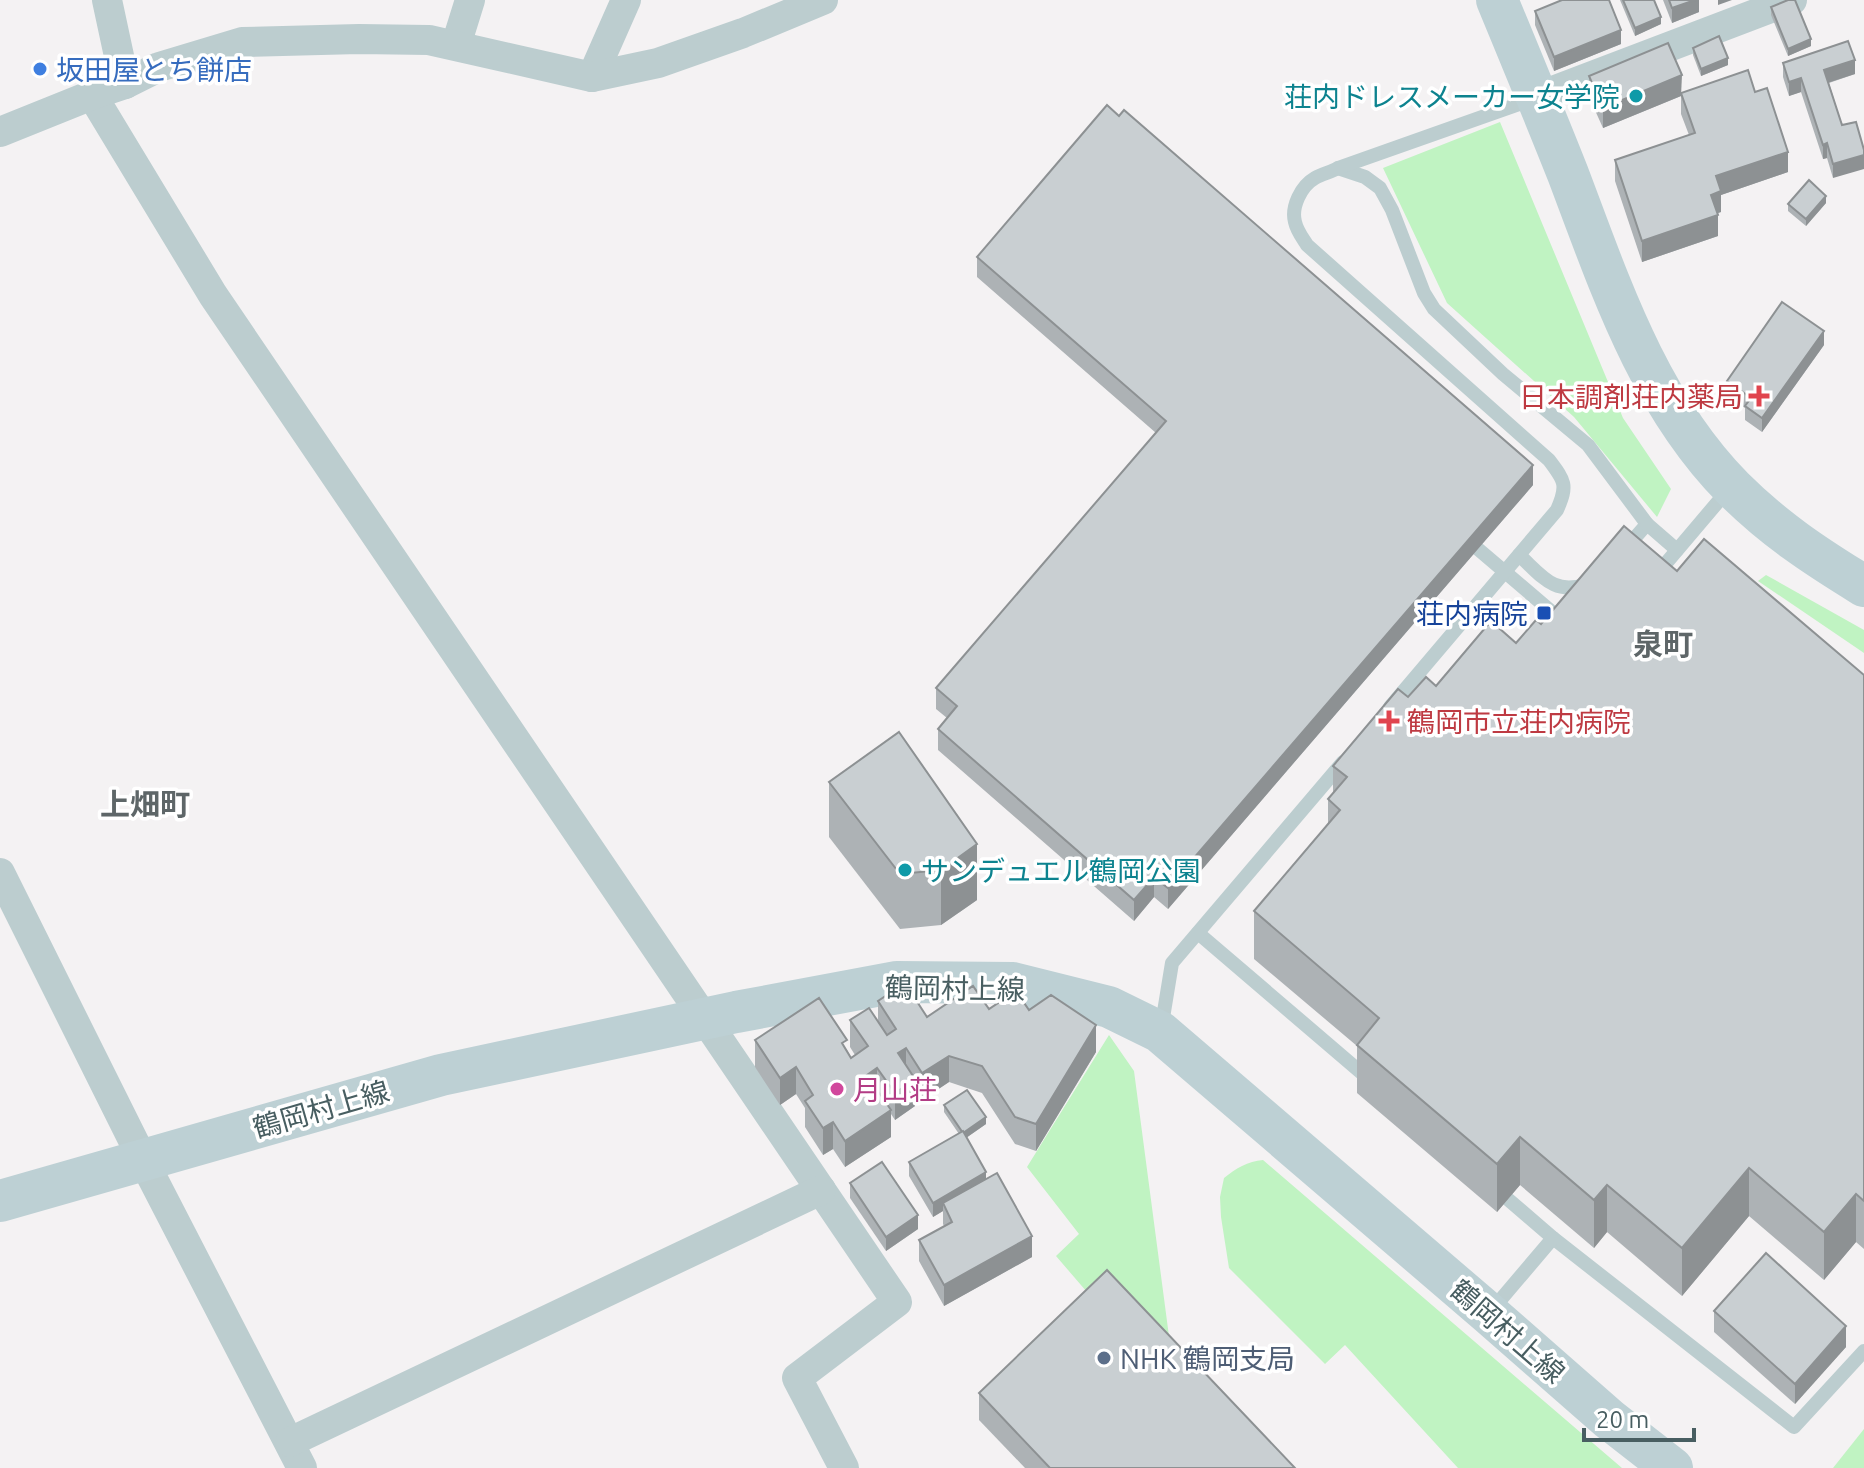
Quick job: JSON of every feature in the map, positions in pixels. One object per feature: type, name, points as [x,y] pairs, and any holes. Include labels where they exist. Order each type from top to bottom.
[{"type":"main road","points":[[1497,0],[1615,300],[1657,388],[1691,439],[1731,486],[1774,527],[1864,586]]},
{"type":"main road","name":"鶴岡村上線","points":[[0,1201],[441,1075],[897,982],[1013,983],[1109,1007],[1160,1032],[1609,1419],[1672,1468]]},
{"type":"street","points":[[107,0],[125,84]]},
{"type":"street","points":[[456,45],[470,0]]},
{"type":"street","points":[[592,77],[626,0]]},
{"type":"street","points":[[0,132],[125,84],[159,67],[242,42],[429,40],[592,77],[658,63],[823,0]]},
{"type":"street","points":[[1537,97],[1792,0]]},
{"type":"street","points":[[92,95],[213,295],[897,1302],[797,1378],[844,1468]]},
{"type":"street","points":[[0,873],[143,1160],[296,1455],[821,1190]]},
{"type":"lane","points":[[1377,723],[1557,510],[1565,492],[1560,475],[1549,460],[1307,245],[1294,219],[1297,199],[1304,187],[1314,179],[1338,168],[1537,97]]},
{"type":"lane","points":[[1338,168],[1365,177],[1380,188],[1392,210],[1424,293],[1434,309],[1503,374],[1588,445],[1647,524],[1677,550]]},
{"type":"lane","points":[[1649,583],[1731,486]]},
{"type":"lane","points":[[1616,560],[1647,524]]},
{"type":"lane","points":[[1478,549],[1582,638]]},
{"type":"lane","points":[[1519,555],[1550,583],[1564,589],[1595,581]]},
{"type":"lane","points":[[1160,1032],[1172,963],[1356,747]]},
{"type":"lane","points":[[1198,933],[1377,1087]]},
{"type":"lane","points":[[1483,1178],[1553,1238],[1794,1427],[1864,1351]]},
{"type":"lane","points":[[1488,1313],[1553,1238]]},
{"type":"green space","points":[[1500,122],[1623,418],[1671,489],[1657,517],[1574,417],[1447,303],[1383,168]]},
{"type":"green space","points":[[1766,575],[1864,630],[1864,653],[1758,581]]},
{"type":"green space","points":[[1109,1035],[1134,1071],[1172,1359],[1093,1299],[1056,1256],[1079,1234],[1027,1167]]},
{"type":"green space","points":[[1263,1160],[1622,1468],[1458,1468],[1345,1345],[1325,1364],[1229,1268],[1221,1217],[1220,1197],[1224,1178],[1242,1166]]},
{"type":"green space","points":[[1864,1429],[1864,1468],[1833,1468]]},
{"type":"building","points":[[1562,0],[1609,0],[1621,30],[1554,57],[1535,11]]},
{"type":"building","points":[[1623,0],[1654,0],[1661,17],[1635,28]]},
{"type":"building","points":[[1669,0],[1695,0],[1672,8]]},
{"type":"building","points":[[1795,0],[1811,39],[1788,49],[1771,7]]},
{"type":"building","points":[[1719,36],[1728,58],[1701,69],[1693,48]]},
{"type":"building","points":[[1848,41],[1855,60],[1824,70],[1842,125],[1856,122],[1864,155],[1833,164],[1827,143],[1823,145],[1801,78],[1789,82],[1783,63]]},
{"type":"building","points":[[1668,43],[1682,75],[1603,108],[1589,76]]},
{"type":"building","points":[[1748,70],[1755,92],[1767,88],[1788,152],[1716,176],[1721,191],[1711,195],[1718,215],[1642,241],[1615,160],[1695,133],[1681,93]]},
{"type":"building","points":[[1107,105],[1119,116],[1124,110],[1533,465],[1168,888],[1154,877],[1134,900],[938,729],[957,706],[936,688],[1166,421],[977,257]]},
{"type":"building","points":[[1809,180],[1826,196],[1806,219],[1788,204]]},
{"type":"building","points":[[1782,302],[1824,331],[1762,418],[1745,406],[1751,398],[1727,381]]},
{"type":"building","points":[[1624,526],[1677,571],[1704,539],[1864,675],[1864,1201],[1856,1194],[1824,1232],[1749,1168],[1682,1248],[1607,1185],[1594,1200],[1520,1137],[1497,1164],[1357,1045],[1379,1018],[1254,911],[1340,810],[1328,799],[1347,777],[1333,766],[1398,689],[1408,697],[1426,677],[1436,686],[1491,621],[1516,643],[1536,620],[1541,624]]},
{"type":"building","points":[[899,732],[977,844],[941,870],[900,874],[829,782]]},
{"type":"building","name":"月山荘","points":[[905,983],[927,1017],[973,986],[989,1009],[1016,991],[1029,1010],[1051,995],[1096,1025],[1036,1124],[1015,1117],[982,1066],[949,1056],[922,1073],[906,1048],[898,1053],[915,1079],[895,1093],[877,1068],[867,1075],[891,1110],[845,1141],[833,1122],[823,1128],[805,1101],[813,1095],[796,1067],[780,1078],[755,1040],[819,998],[847,1040],[842,1043],[851,1058],[868,1046],[850,1020],[869,1008],[887,1035],[896,1029],[878,1001]]},
{"type":"building","points":[[967,1090],[986,1117],[963,1133],[944,1105]]},
{"type":"building","points":[[963,1131],[986,1172],[933,1203],[909,1162]]},
{"type":"building","points":[[882,1162],[918,1215],[886,1237],[850,1183]]},
{"type":"building","points":[[997,1173],[1032,1236],[944,1285],[919,1240],[952,1222],[943,1203]]},
{"type":"building","points":[[1766,1253],[1846,1326],[1795,1384],[1714,1311]]},
{"type":"building","name":"NHK 鶴岡支局","points":[[1107,1270],[1295,1468],[1050,1468],[979,1393]]},
{"type":"place","name":"坂田屋とち餅店","points":[[40,69]]},
{"type":"place","name":"荘内ドレスメーカー女学院","points":[[1636,96]]},
{"type":"place","name":"日本調剤荘内薬局","points":[[1759,396]]},
{"type":"place","name":"荘内病院","points":[[1544,613]]},
{"type":"place","name":"鶴岡市立荘内病院","points":[[1389,721]]},
{"type":"place","name":"サンデュエル鶴岡公園","points":[[905,870]]},
{"type":"place","name":"月山荘","points":[[837,1089]]},
{"type":"place","name":"NHK 鶴岡支局","points":[[1104,1358]]},
{"type":"district","name":"泉町","points":[[1663,644]]},
{"type":"district","name":"上畑町","points":[[145,804]]}]
